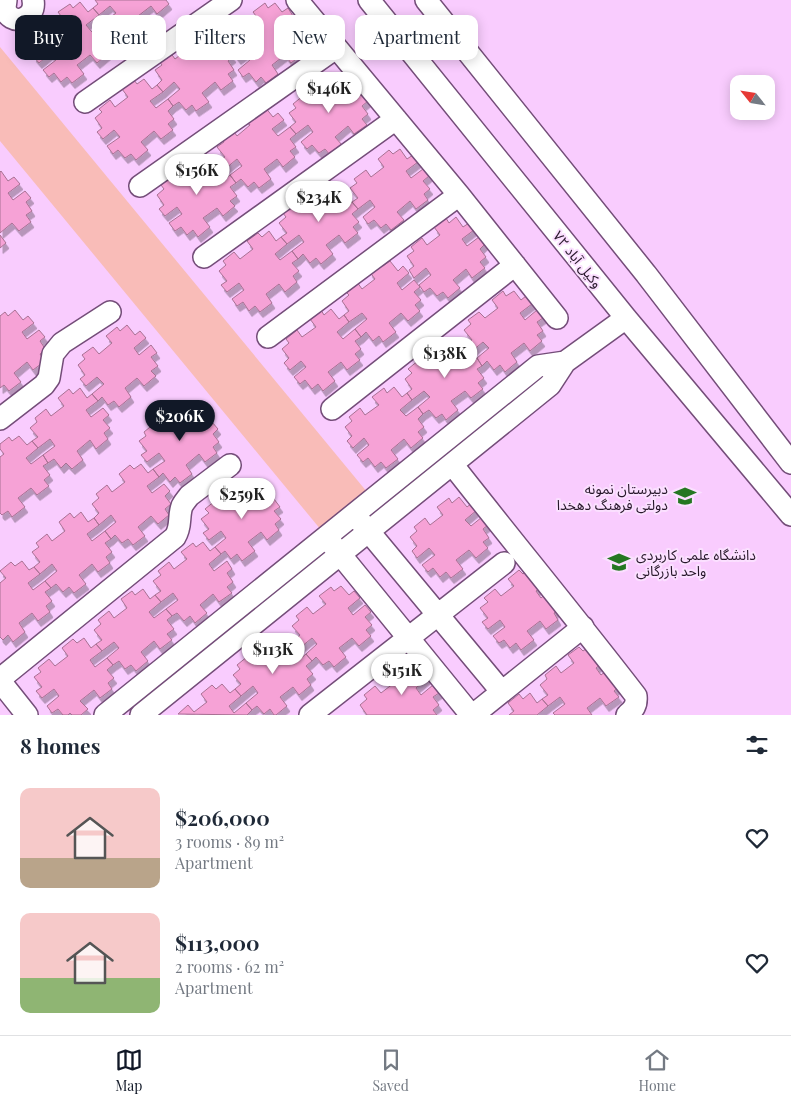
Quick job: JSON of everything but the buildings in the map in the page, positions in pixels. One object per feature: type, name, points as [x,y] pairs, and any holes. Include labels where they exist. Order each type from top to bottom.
[{"type":"street","points":[[6,0],[5,9],[10,16],[17,19],[25,19],[32,7],[50,0]]},
{"type":"street","points":[[85,102],[231,0]]},
{"type":"street","points":[[297,0],[309,15]]},
{"type":"street","name":"۷۲ وکیل آباد","points":[[369,0],[626,318],[791,514]]},
{"type":"street","points":[[426,0],[646,274],[791,463]]},
{"type":"street","points":[[345,59],[459,195],[557,318]]},
{"type":"street","points":[[140,186],[319,60]]},
{"type":"street","points":[[204,256],[396,119]]},
{"type":"street","points":[[268,337],[459,195]]},
{"type":"street","points":[[332,409],[515,264]]},
{"type":"street","points":[[0,419],[44,385],[49,378],[53,354],[62,343],[110,312]]},
{"type":"street","points":[[141,715],[550,385],[565,362],[626,318]]},
{"type":"street","points":[[105,715],[538,366],[565,362]]},
{"type":"street","points":[[452,464],[636,696],[637,703],[627,715]]},
{"type":"street","points":[[27,715],[0,680],[175,537],[179,531],[181,508],[185,501],[230,465]]},
{"type":"street","points":[[354,514],[502,692]]},
{"type":"street","points":[[326,537],[472,715],[583,627]]},
{"type":"street","points":[[310,715],[504,563]]},
{"type":"shaded area","points":[[0,47],[372,498],[326,536],[0,141]]},
{"type":"place","name":"دبیرستان نمونه دولتی فرهنگ دهخدا","points":[[685,496]]},
{"type":"place","name":"دانشگاه علمی کاربردی واحد بازرگانی","points":[[619,562]]}]
